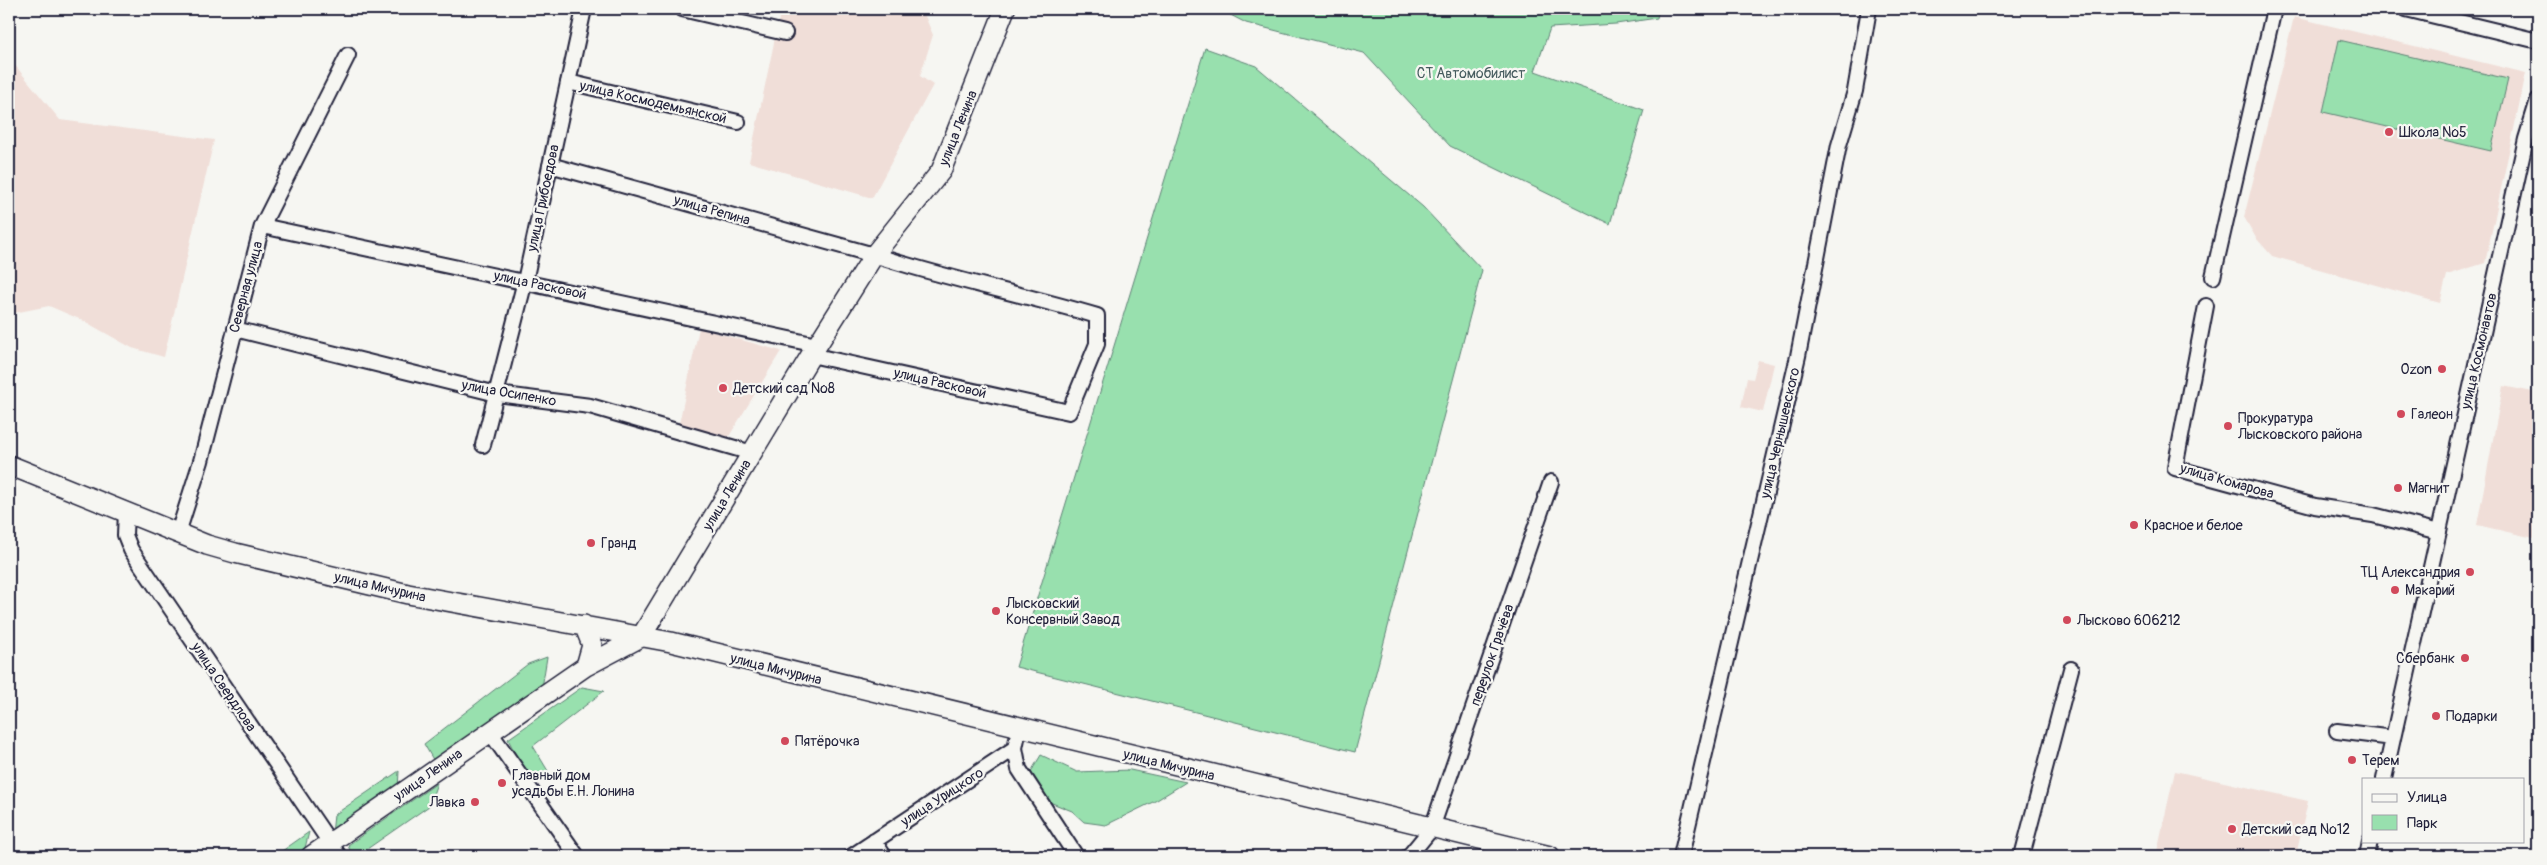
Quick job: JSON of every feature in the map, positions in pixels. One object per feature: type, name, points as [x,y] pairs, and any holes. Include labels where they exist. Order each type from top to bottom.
[{"type":"main road","name":"улица Ленина","points":[[311,856],[334,850],[490,732],[586,666],[641,637],[814,350],[874,255],[940,171],[1005,9]]},
{"type":"main road","name":"улица Мичурина","points":[[9,465],[178,533],[235,553],[408,594],[670,642],[1019,729],[1550,856]]},
{"type":"main road","points":[[584,625],[592,644],[586,666]]},
{"type":"street","name":"улица Грибоедова","points":[[483,446],[525,281],[584,9]]},
{"type":"street","points":[[682,9],[785,33]]},
{"type":"street","name":"улица Чернышевского","points":[[1681,856],[1798,356],[1839,145],[1856,91],[1869,9]]},
{"type":"street","points":[[2213,277],[2274,9]]},
{"type":"street","points":[[2406,9],[2538,41]]},
{"type":"street","name":"Северная улица","points":[[178,533],[201,462],[262,226],[348,55]]},
{"type":"street","name":"улица Космодемьянской","points":[[568,82],[738,122]]},
{"type":"street","name":"улица Космонавтов","points":[[2384,778],[2526,139],[2538,100]]},
{"type":"street","name":"улица Репина","points":[[550,165],[874,255],[921,270],[1043,300],[1098,316],[1097,344],[1069,412]]},
{"type":"street","name":"улица Расковой","points":[[262,226],[525,281],[1069,412]]},
{"type":"street","name":"улица Комарова","points":[[2206,306],[2175,468],[2314,506],[2373,516],[2439,532]]},
{"type":"street","name":"улица Осипенко","points":[[235,328],[497,394],[590,406],[752,453]]},
{"type":"street","name":"переулок Грачёва","points":[[1432,828],[1551,482]]},
{"type":"street","name":"улица Свердлова","points":[[126,511],[125,535],[131,550],[334,850]]},
{"type":"street","points":[[2022,856],[2071,669]]},
{"type":"street","points":[[1019,729],[1015,748],[1019,769],[1076,856]]},
{"type":"street","points":[[2337,731],[2393,738]]},
{"type":"street","points":[[490,732],[577,856]]},
{"type":"street","name":"улица Урицкого","points":[[852,856],[1015,748]]},
{"type":"street","points":[[1409,856],[1432,828]]},
{"type":"street","points":[[874,841],[884,856]]},
{"type":"street","points":[[2367,856],[2370,842]]},
{"type":"shaded area","points":[[781,9],[922,9],[933,35],[920,76],[933,85],[872,198],[749,162]]},
{"type":"shaded area","name":"Школа №5","points":[[2294,17],[2526,73],[2485,263],[2447,275],[2440,303],[2272,256],[2256,238],[2244,217]]},
{"type":"shaded area","points":[[9,58],[60,120],[214,140],[164,357],[132,348],[84,321],[49,306],[9,314]]},
{"type":"shaded area","name":"Детский сад №8","points":[[699,328],[781,351],[728,438],[679,424]]},
{"type":"shaded area","points":[[1758,360],[1774,364],[1763,412],[1741,407],[1747,378],[1753,379]]},
{"type":"shaded area","points":[[2503,386],[2538,393],[2538,539],[2477,525]]},
{"type":"shaded area","name":"Детский сад №12","points":[[2175,771],[2308,801],[2296,856],[2156,856]]},
{"type":"green space","name":"СТ Автомобилист","points":[[1219,9],[1659,9],[1657,18],[1616,24],[1550,28],[1535,71],[1644,110],[1610,224],[1450,146],[1364,53],[1246,23]]},
{"type":"green space","points":[[2339,40],[2508,79],[2491,151],[2323,112]]},
{"type":"green space","points":[[1205,48],[1256,66],[1423,207],[1482,270],[1355,752],[1016,667]]},
{"type":"green space","points":[[547,657],[542,688],[435,763],[424,744],[528,664]]},
{"type":"green space","points":[[582,687],[604,691],[533,746],[548,771],[528,779],[508,739]]},
{"type":"green space","points":[[1041,755],[1077,772],[1130,770],[1186,782],[1157,800],[1106,825],[1084,822],[1072,811],[1047,801],[1029,775]]},
{"type":"green space","points":[[399,771],[398,790],[332,834],[334,815]]},
{"type":"green space","points":[[437,783],[429,806],[357,856],[352,856],[348,845]]},
{"type":"green space","points":[[309,832],[303,856],[275,856]]},
{"type":"place","name":"Школа №5","points":[[2389,132]]},
{"type":"place","name":"Ozon","points":[[2442,369]]},
{"type":"place","name":"Детский сад №8","points":[[723,388]]},
{"type":"place","name":"Галеон","points":[[2401,414]]},
{"type":"place","name":"Прокуратура Лысковского района","points":[[2228,426]]},
{"type":"place","name":"Магнит","points":[[2398,488]]},
{"type":"place","name":"Красное и белое","points":[[2134,525]]},
{"type":"place","name":"Гранд","points":[[591,543]]},
{"type":"place","name":"ТЦ Александрия","points":[[2470,572]]},
{"type":"place","name":"Макарий","points":[[2395,590]]},
{"type":"place","name":"Лысковский Консервный Завод","points":[[996,611]]},
{"type":"place","name":"Лысково 606212","points":[[2067,620]]},
{"type":"place","name":"Сбербанк","points":[[2465,658]]},
{"type":"place","name":"Подарки","points":[[2436,716]]},
{"type":"place","name":"Пятёрочка","points":[[785,741]]},
{"type":"place","name":"Терем","points":[[2352,760]]},
{"type":"place","name":"Главный дом усадьбы Е.Н. Лонина","points":[[502,783]]},
{"type":"place","name":"Лавка","points":[[475,802]]},
{"type":"place","name":"Детский сад №12","points":[[2232,829]]}]
